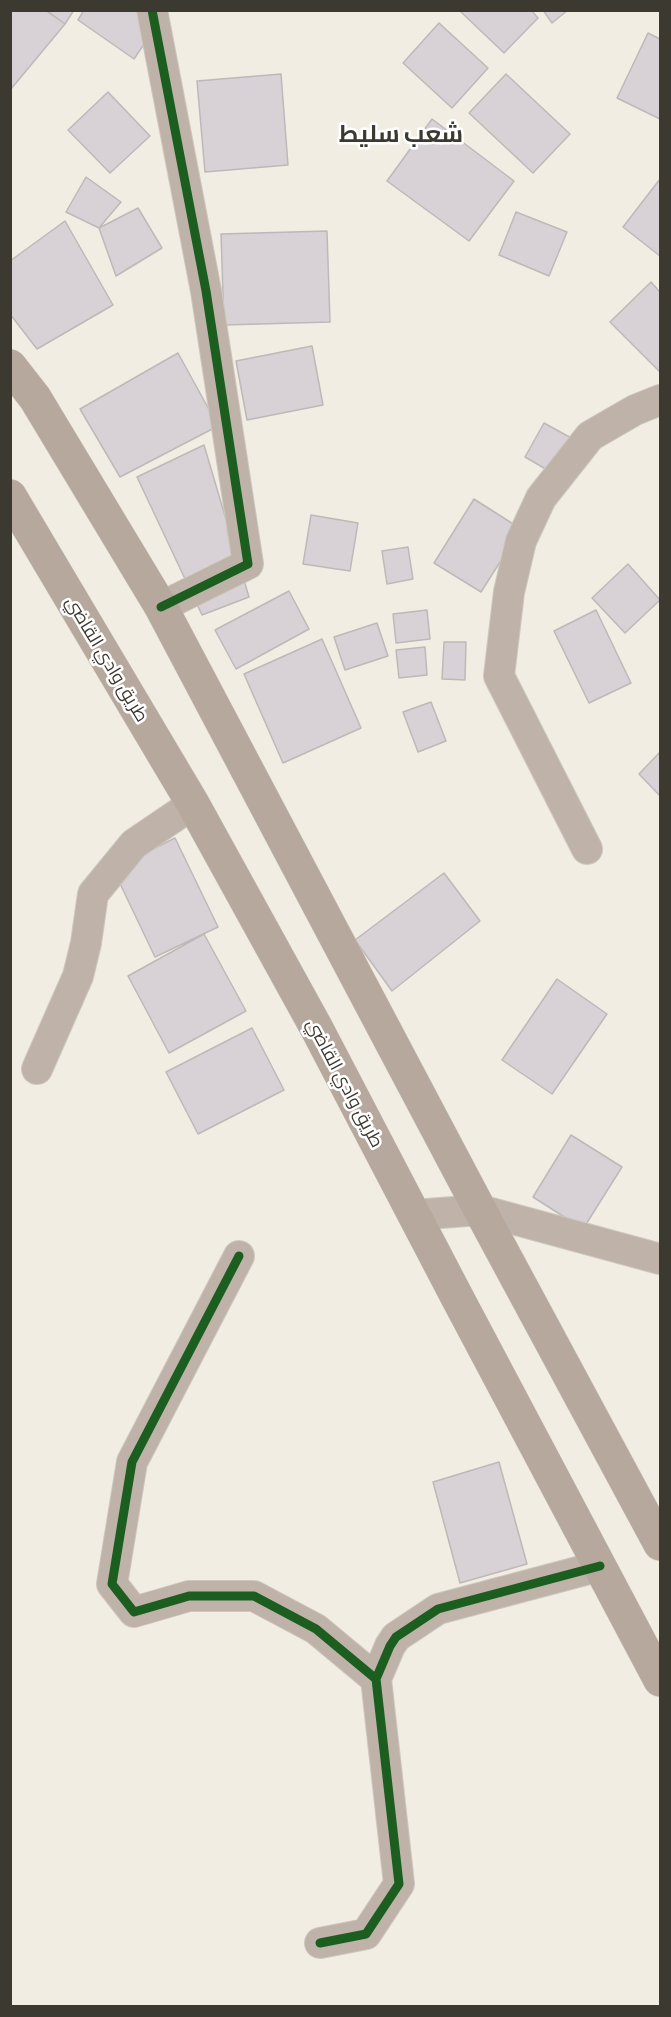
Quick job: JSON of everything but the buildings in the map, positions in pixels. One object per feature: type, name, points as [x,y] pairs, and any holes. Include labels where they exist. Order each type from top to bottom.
[{"type":"main road","points":[[10,366],[34,398],[161,607],[480,1210],[660,1544]]},
{"type":"main road","name":"طريق وادي القاضي","points":[[10,496],[193,804],[317,1029],[660,1680]]},
{"type":"street","points":[[152,10],[207,291],[248,564],[161,607]]},
{"type":"street","points":[[587,849],[499,676],[509,592],[521,540],[542,498],[590,436],[635,410],[660,400]]},
{"type":"street","points":[[37,1069],[78,976],[88,934],[93,894],[134,844],[193,804]]},
{"type":"street","points":[[414,1215],[480,1210],[660,1260]]},
{"type":"street","points":[[239,1256],[132,1462],[112,1584],[134,1612],[189,1596],[254,1596],[316,1629],[376,1679]]},
{"type":"street","points":[[320,1943],[366,1934],[399,1884],[376,1679],[396,1637],[438,1609],[600,1566]]},
{"type":"cycle path","points":[[152,10],[206,291],[248,564],[161,607]]},
{"type":"cycle path","points":[[239,1256],[132,1462],[112,1584],[134,1612],[189,1596],[254,1596],[316,1629],[376,1679]]},
{"type":"cycle path","points":[[320,1943],[366,1934],[399,1884],[376,1679],[396,1637],[438,1609],[600,1566]]},
{"type":"district","name":"شعب سليط","points":[[401,134]]}]
